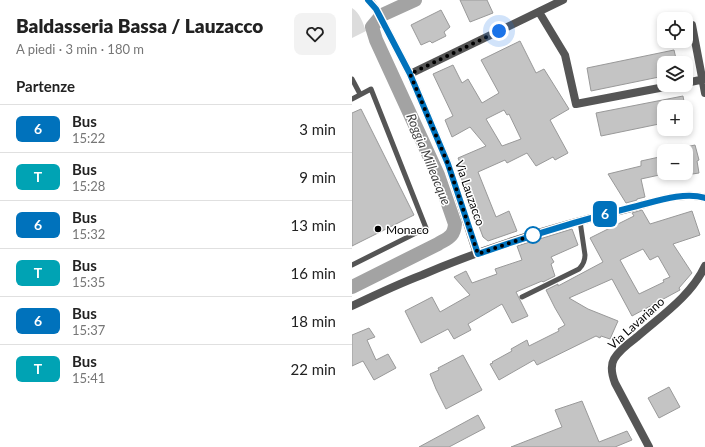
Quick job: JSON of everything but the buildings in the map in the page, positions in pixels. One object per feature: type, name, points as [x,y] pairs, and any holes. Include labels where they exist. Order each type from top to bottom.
[{"type":"street","name":"Via Lauzacco","points":[[371,0],[410,74],[448,164],[478,254]]},
{"type":"street","points":[[410,74],[563,0]]},
{"type":"street","points":[[539,12],[565,55],[576,104],[657,88]]},
{"type":"street","points":[[693,30],[704,79],[705,93]]},
{"type":"street","points":[[693,81],[704,79]]},
{"type":"street","points":[[352,306],[423,274],[543,232],[663,200],[688,196],[705,198]]},
{"type":"street","name":"Via Lavariano","points":[[649,447],[615,383],[612,375],[613,360],[625,347],[692,288],[705,266]]},
{"type":"lane","points":[[352,79],[360,94]]},
{"type":"lane","points":[[352,98],[371,89],[426,228],[352,265]]},
{"type":"lane","points":[[522,297],[582,266],[585,260],[585,255],[580,221]]},
{"type":"shaded area","points":[[352,8],[359,15],[366,31],[352,38]]},
{"type":"waterway","name":"Roggia Milleacque","points":[[352,287],[450,237],[455,224],[438,175],[376,40],[372,27],[382,15],[415,0]]},
{"type":"bus line","name":"6","points":[[368,0],[376,9],[410,74],[448,164],[478,254],[543,232],[613,212],[663,200],[688,196],[705,198]]},
{"type":"place","name":"Monaco","points":[[378,229]]},
{"type":"route","points":[[499,31],[410,74],[448,164],[478,254],[533,235]]}]
